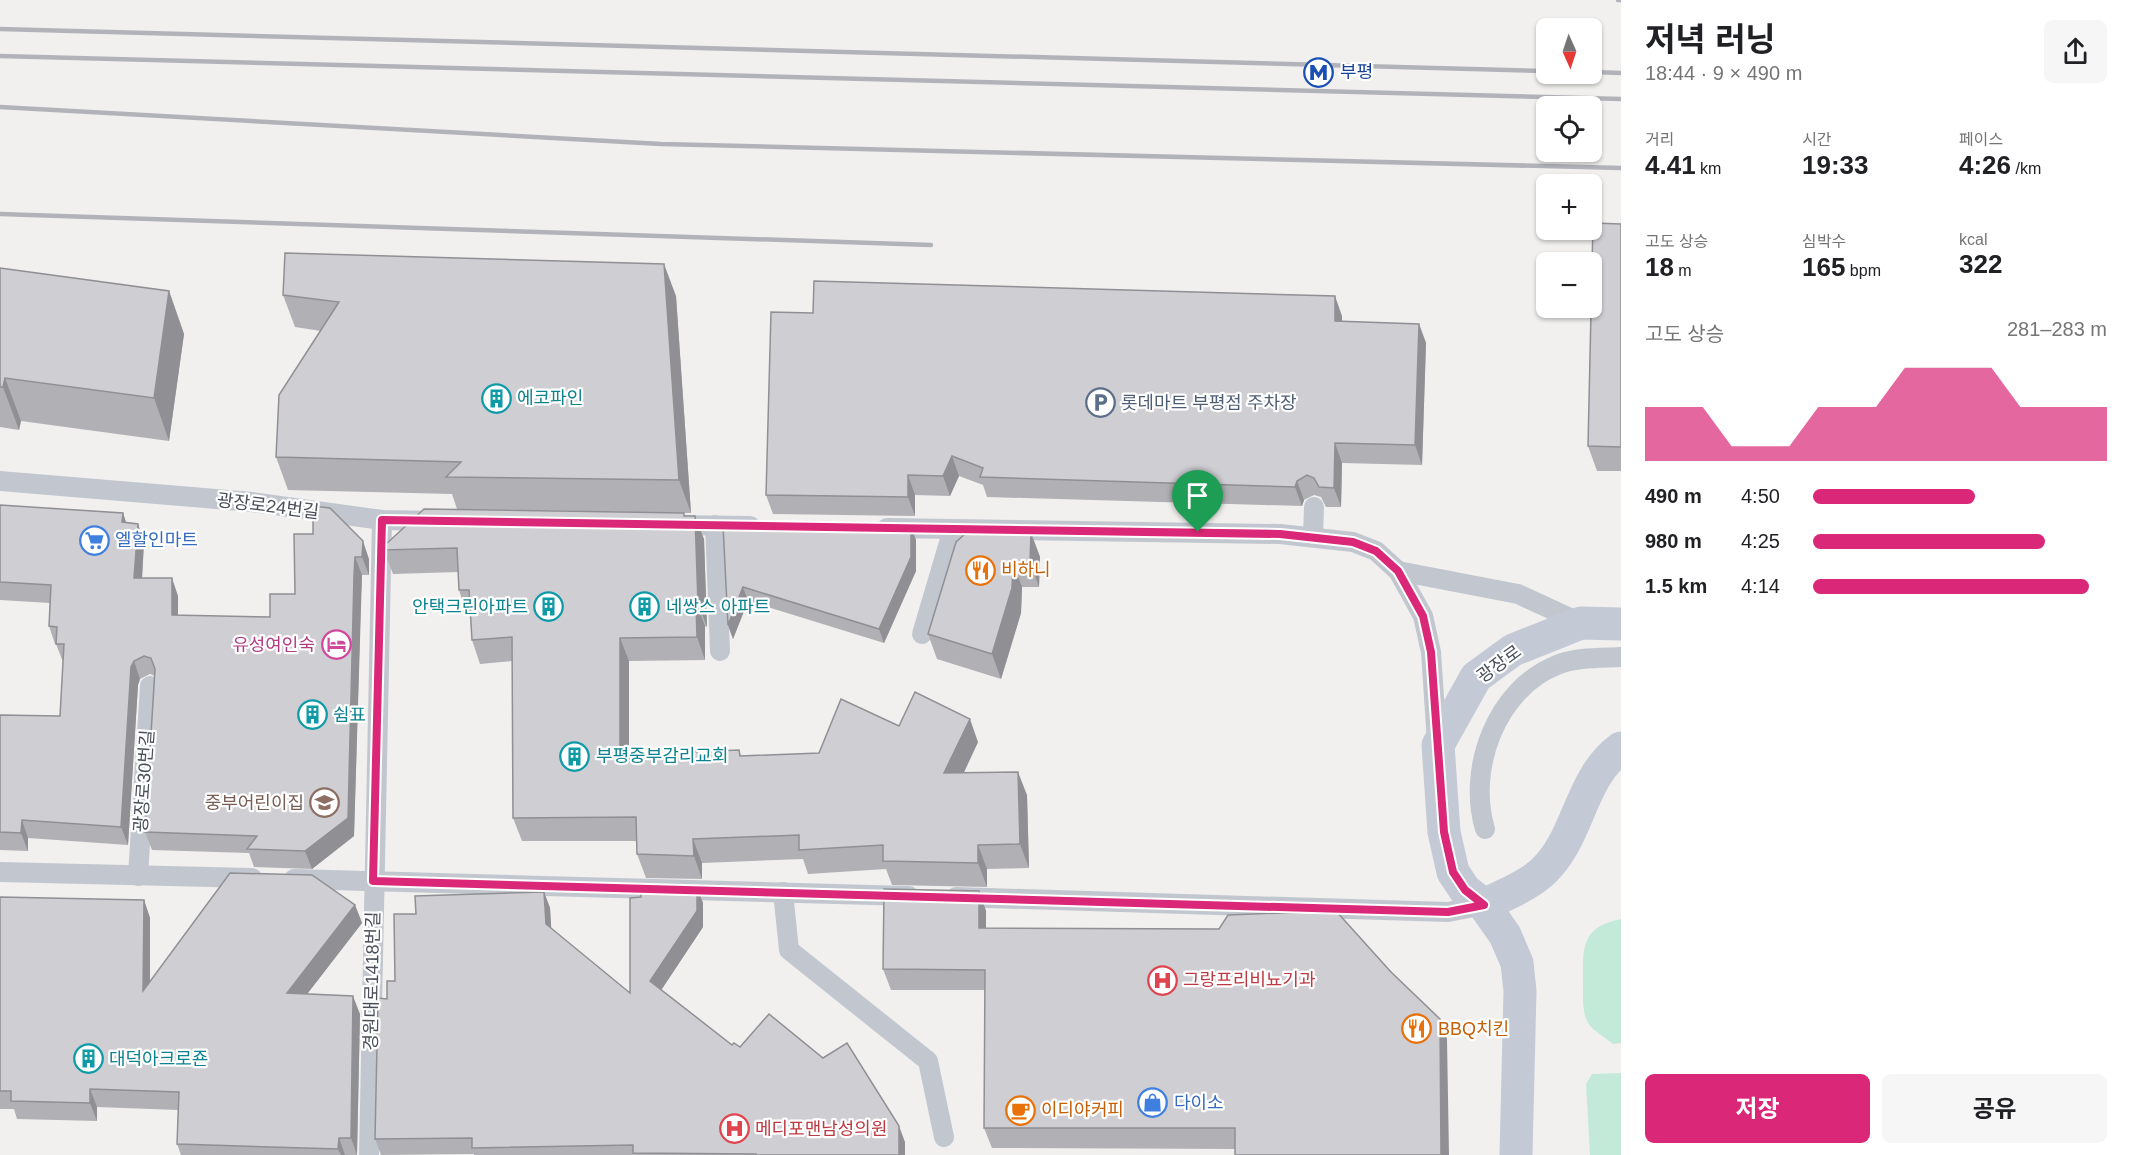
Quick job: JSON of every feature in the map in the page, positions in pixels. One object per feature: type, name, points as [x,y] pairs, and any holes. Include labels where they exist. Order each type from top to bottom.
[{"type":"main road","name":"광장로","points":[[1438,745],[1476,677],[1513,650],[1581,623],[1621,624]]},
{"type":"main road","points":[[1438,745],[1444,832],[1453,872],[1465,890],[1484,905],[1505,935],[1517,963],[1520,991],[1516,1155]]},
{"type":"main road","points":[[1484,905],[1529,882],[1550,865],[1565,842],[1591,782],[1609,757],[1621,748]]},
{"type":"lane","name":"광장로24번길","points":[[0,481],[252,502],[382,520],[454,521]]},
{"type":"lane","points":[[1313,536],[1314,507]]},
{"type":"lane","name":"경원대로1418번길","points":[[369,1155],[382,520]]},
{"type":"lane","points":[[656,524],[775,526]]},
{"type":"lane","points":[[715,525],[720,651]]},
{"type":"lane","points":[[870,528],[1313,536],[1353,542],[1376,551],[1398,571],[1423,616],[1431,652],[1438,745]]},
{"type":"lane","points":[[922,634],[953,529]]},
{"type":"lane","points":[[1398,571],[1518,594],[1581,623]]},
{"type":"lane","points":[[1485,829],[1479,798],[1482,761],[1501,718],[1519,689],[1529,679],[1559,663],[1621,657]]},
{"type":"lane","name":"광장로30번길","points":[[138,876],[150,686]]},
{"type":"lane","points":[[0,872],[1448,912],[1484,905]]},
{"type":"lane","points":[[783,892],[789,950],[928,1061],[944,1137]]},
{"type":"green space","points":[[1621,919],[1621,1043],[1613,1044],[1593,1029],[1586,1019],[1583,1005],[1583,962],[1586,942],[1591,934],[1607,923]]},
{"type":"green space","points":[[1621,1073],[1621,1155],[1590,1155],[1586,1084],[1592,1074]]},
{"type":"building","points":[[1602,223],[1621,224],[1621,447],[1588,446],[1591,318],[1602,318],[1602,252],[1592,252],[1593,240],[1602,240]]},
{"type":"building","name":"에코파인","points":[[285,253],[664,264],[679,480],[446,477],[461,462],[276,457],[279,395],[339,302],[283,295]]},
{"type":"building","points":[[0,268],[169,291],[154,398],[5,378],[3,387],[0,387]]},
{"type":"building","name":"롯데마트 부평점 주차장","points":[[814,281],[1335,296],[1335,321],[1419,324],[1415,445],[1335,443],[1334,488],[1319,487],[1314,478],[1307,475],[1297,481],[1295,487],[980,477],[983,468],[952,456],[943,476],[908,475],[908,497],[766,495],[771,312],[813,313]]},
{"type":"building","points":[[0,505],[123,513],[122,522],[138,524],[134,578],[172,578],[172,615],[270,617],[270,594],[295,594],[294,534],[313,534],[313,506],[330,508],[363,541],[362,557],[355,557],[348,818],[305,851],[247,849],[257,836],[145,832],[155,669],[151,658],[144,656],[134,661],[131,667],[121,827],[22,820],[21,833],[0,832],[0,715],[60,716],[64,644],[56,644],[57,627],[49,626],[51,585],[0,582]]},
{"type":"building","points":[[424,509],[684,513],[684,516],[695,516],[697,637],[620,638],[620,759],[691,758],[691,752],[739,750],[740,756],[819,753],[841,699],[899,726],[915,692],[970,719],[944,773],[1018,772],[1020,844],[978,845],[978,863],[883,861],[883,845],[799,850],[799,835],[693,839],[694,856],[637,854],[636,817],[513,818],[512,637],[472,640],[469,590],[459,590],[457,548],[384,550],[384,546]]},
{"type":"building","points":[[723,525],[911,527],[911,557],[879,629],[743,587],[728,625]]},
{"type":"building","points":[[966,533],[1031,533],[1030,562],[1013,563],[1012,588],[992,654],[928,634],[956,542]]},
{"type":"building","points":[[230,873],[312,875],[355,905],[287,993],[353,996],[351,1138],[339,1138],[338,1149],[177,1144],[179,1092],[90,1089],[90,1103],[11,1101],[11,1091],[0,1091],[0,897],[144,900],[143,991]]},
{"type":"building","points":[[640,886],[697,887],[697,911],[650,981],[732,1045],[734,1043],[740,1047],[769,1014],[823,1058],[847,1043],[899,1126],[899,1155],[633,1153],[633,1145],[472,1148],[472,1138],[375,1139],[378,998],[387,999],[387,981],[395,981],[394,914],[416,914],[415,896],[544,892],[546,924],[630,993],[630,898],[641,897]]},
{"type":"building","points":[[884,889],[979,891],[979,928],[1219,929],[1228,915],[1336,911],[1391,972],[1440,1019],[1441,1155],[1235,1155],[1235,1128],[984,1128],[985,970],[883,969]]},
{"type":"railway","points":[[0,29],[1536,71]]},
{"type":"railway","points":[[0,56],[1621,99]]},
{"type":"railway","points":[[1602,72],[1621,73]]},
{"type":"railway","points":[[0,107],[661,144],[1621,168]]},
{"type":"railway","points":[[0,214],[931,245]]},
{"type":"place","name":"부평","points":[[1319,72]]},
{"type":"place","name":"에코파인","points":[[496,398]]},
{"type":"place","name":"롯데마트 부평점 주차장","points":[[1100,403]]},
{"type":"place","name":"엘할인마트","points":[[94,540]]},
{"type":"place","name":"비하니","points":[[980,570]]},
{"type":"place","name":"안택크린아파트","points":[[549,607]]},
{"type":"place","name":"네쌍스 아파트","points":[[645,607]]},
{"type":"place","name":"유성여인숙","points":[[336,645]]},
{"type":"place","name":"쉼표","points":[[312,715]]},
{"type":"place","name":"부평중부감리교회","points":[[575,756]]},
{"type":"place","name":"중부어린이집","points":[[325,803]]},
{"type":"place","name":"그랑프리비뇨기과","points":[[1162,980]]},
{"type":"place","name":"BBQ치킨","points":[[1417,1029]]},
{"type":"place","name":"대덕아크로죤","points":[[88,1059]]},
{"type":"place","name":"다이소","points":[[1153,1103]]},
{"type":"place","name":"이디야커피","points":[[1020,1110]]},
{"type":"place","name":"메디포맨남성의원","points":[[734,1129]]},
{"type":"route","points":[[382,520],[1198,532],[1313,536],[1353,542],[1376,551],[1398,571],[1423,616],[1431,652],[1444,832],[1453,872],[1465,890],[1484,905],[1448,912],[1380,908],[373,881],[382,520]]}]
